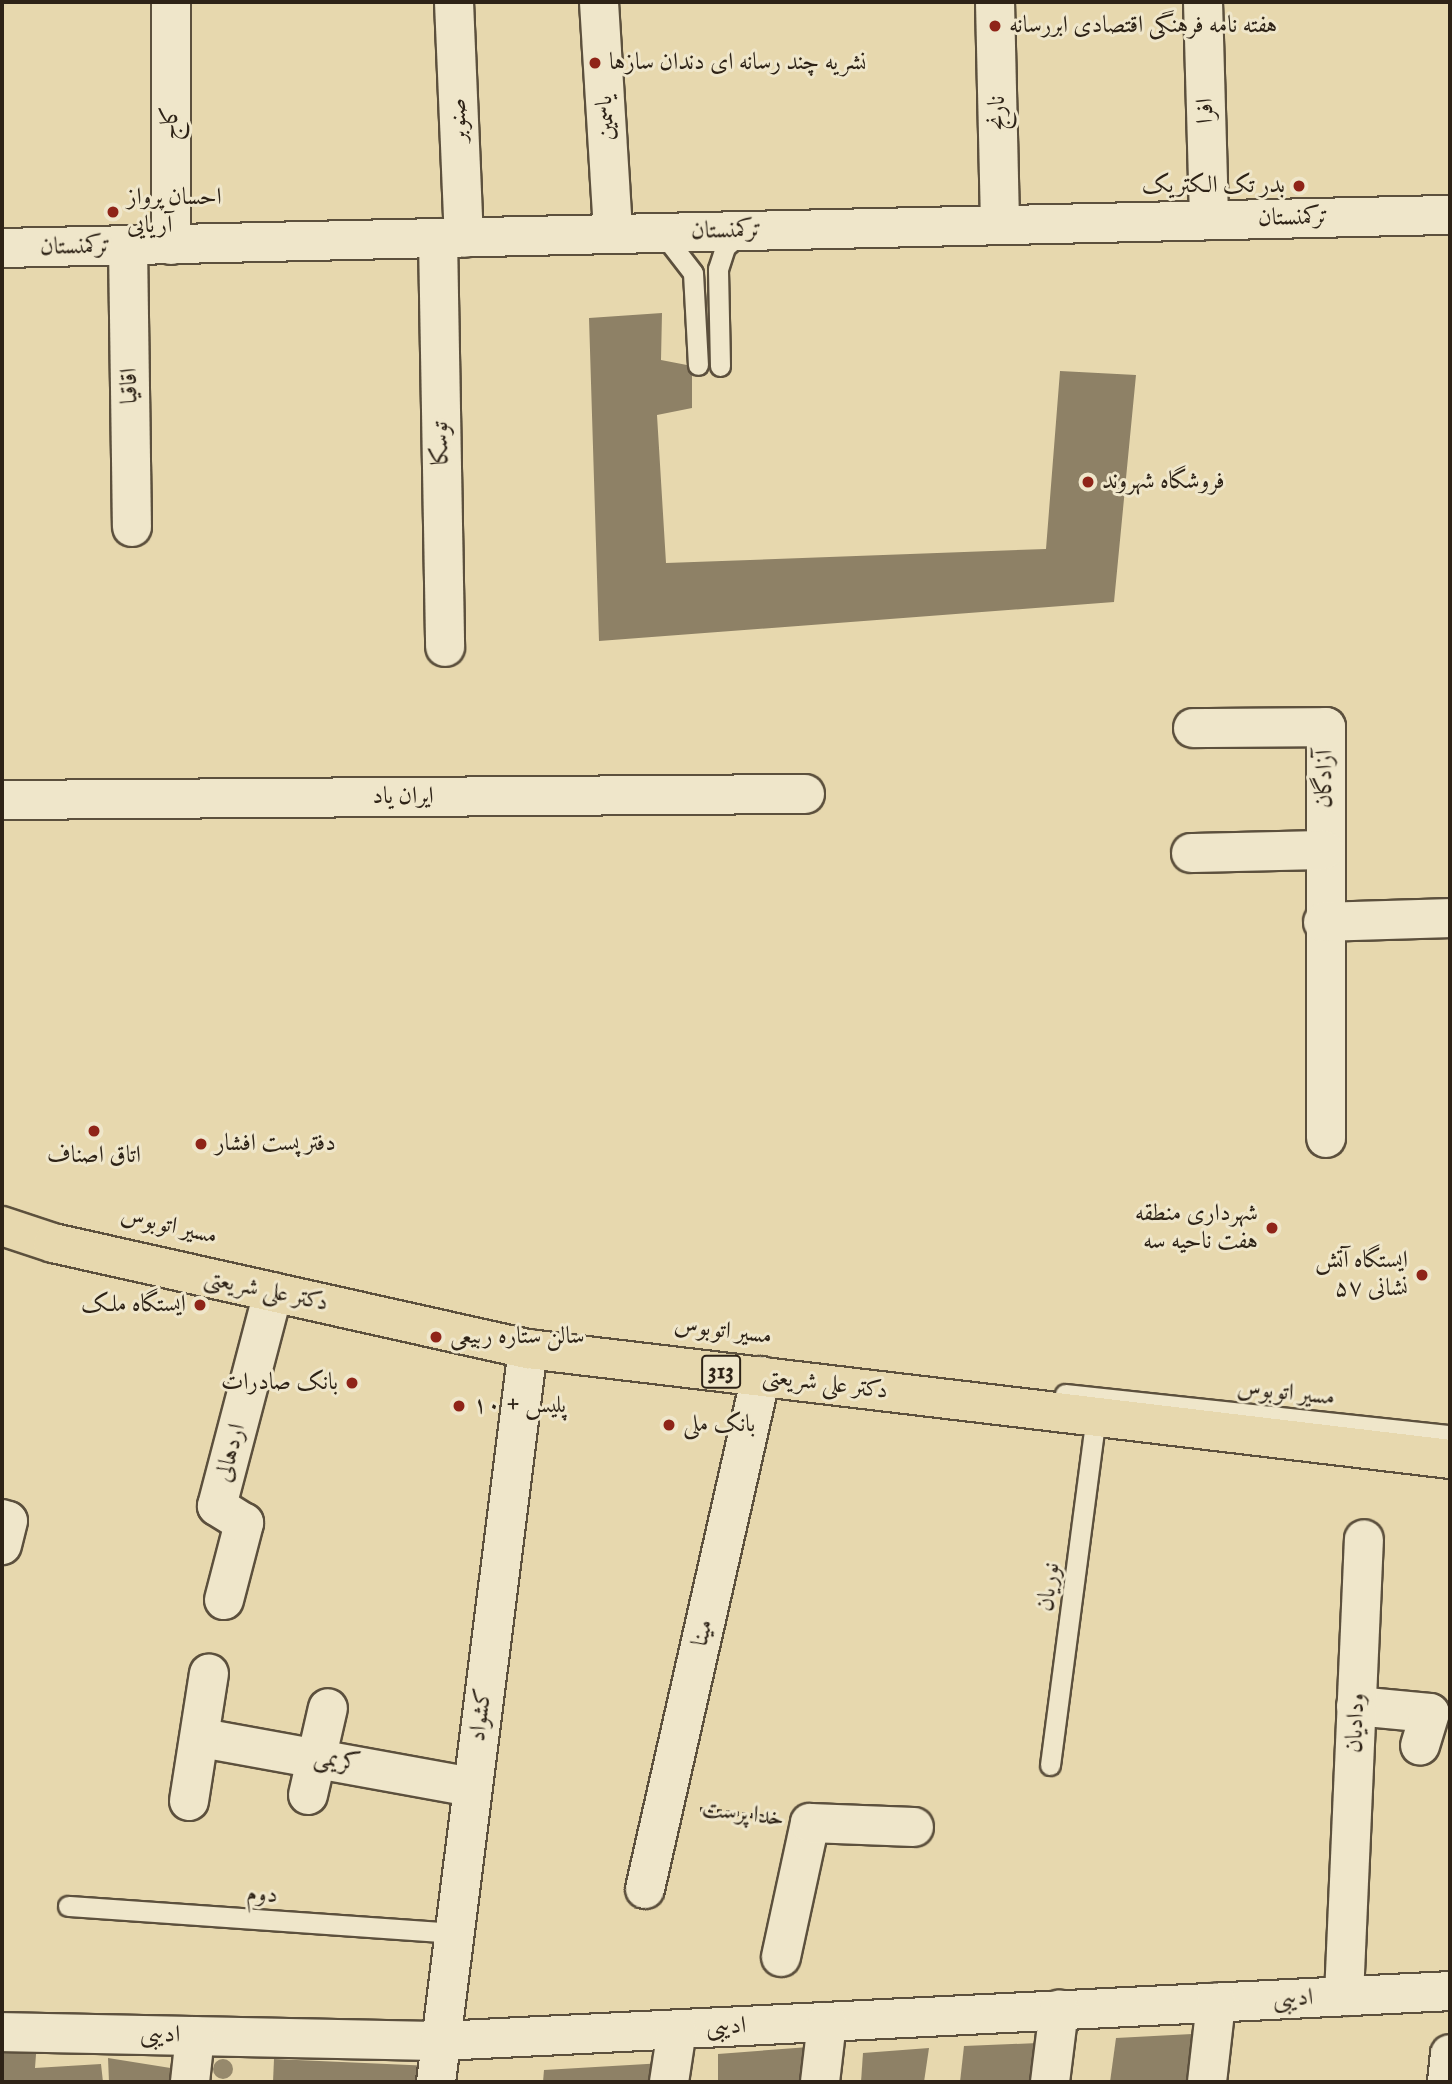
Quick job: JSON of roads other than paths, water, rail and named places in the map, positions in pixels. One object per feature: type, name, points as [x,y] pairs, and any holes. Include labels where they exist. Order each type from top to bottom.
[{"type":"main road","name":"دکتر علی شریعتی","points":[[2,1226],[52,1243],[528,1349],[1450,1459]]},
{"type":"street","name":"کاج","points":[[171,2],[171,244]]},
{"type":"street","name":"صنوبر","points":[[451,238],[454,2]]},
{"type":"street","name":"یاسمین","points":[[599,2],[612,234]]},
{"type":"street","name":"نارنج","points":[[995,2],[1000,225]]},
{"type":"street","name":"افرا","points":[[1203,2],[1209,220]]},
{"type":"street","name":"ترکمنستان","points":[[2,248],[1450,215]]},
{"type":"street","name":"توسکا","points":[[445,647],[451,238]]},
{"type":"street","name":"اقاقیا","points":[[128,245],[132,527]]},
{"type":"street","name":"آزادگان","points":[[1193,728],[1326,727],[1323,922],[1326,1138]]},
{"type":"street","name":"ایران یاد","points":[[2,800],[805,794]]},
{"type":"street","points":[[1191,853],[1324,850]]},
{"type":"street","points":[[1323,922],[1450,918]]},
{"type":"street","name":"اردهالی","points":[[223,1600],[244,1524],[217,1506],[273,1292]]},
{"type":"street","name":"کشواد","points":[[436,2082],[528,1349]]},
{"type":"street","name":"مینا","points":[[645,1889],[761,1376]]},
{"type":"street","points":[[2,1519],[8,1521],[2,1545]]},
{"type":"street","name":"ودادیان","points":[[1343,1996],[1364,1539]]},
{"type":"street","points":[[189,1801],[202,1738],[209,1674]]},
{"type":"street","points":[[1356,1706],[1430,1713],[1420,1746]]},
{"type":"street","points":[[308,1795],[320,1758],[328,1708]]},
{"type":"street","name":"کریمی","points":[[202,1738],[472,1787]]},
{"type":"street","name":"خدا پرست","points":[[781,1957],[810,1823],[914,1826]]},
{"type":"street","name":"ادیبی","points":[[2,2032],[440,2041],[1450,1991]]},
{"type":"street","points":[[1207,2082],[1216,2003]]},
{"type":"street","points":[[1050,2082],[1059,2010]]},
{"type":"street","points":[[820,2082],[827,2022]]},
{"type":"street","points":[[669,2082],[677,2030]]},
{"type":"street","points":[[190,2082],[195,2036]]},
{"type":"street","points":[[1447,2082],[1450,2054]]},
{"type":"lane","points":[[720,366],[718,269],[725,247],[744,231]]},
{"type":"lane","points":[[662,233],[693,273],[698,365]]},
{"type":"lane","name":"مسیر اتوبوس","points":[[2,1207],[59,1226],[535,1333],[1450,1435]]},
{"type":"lane","name":"نوریان","points":[[1050,1765],[1096,1416]]},
{"type":"lane","name":"دوم","points":[[68,1906],[453,1933]]},
{"type":"place","name":"هفته نامه فرهنگی اقتصادی ابررسانه","points":[[995,26]]},
{"type":"place","name":"نشریه چند رسانه ای دندان سازها","points":[[595,63]]},
{"type":"place","name":"بدر تک الکتریک","points":[[1299,186]]},
{"type":"place","name":"احسان پرواز آریایی","points":[[113,212]]},
{"type":"place","name":"فروشگاه شهروند","points":[[1088,482]]},
{"type":"place","name":"اتاق اصناف","points":[[94,1131]]},
{"type":"place","name":"دفتر پست افشار","points":[[201,1144]]},
{"type":"place","name":"شهرداری منطقه هفت ناحیه سه","points":[[1272,1228]]},
{"type":"place","name":"ایستگاه آتش نشانی ۵۷","points":[[1422,1275]]},
{"type":"place","name":"ایستگاه ملک","points":[[200,1305]]},
{"type":"place","name":"سالن ستاره ربیعی","points":[[436,1337]]},
{"type":"place","name":"بانک صادرات","points":[[352,1383]]},
{"type":"place","name":"پلیس + ۱۰","points":[[459,1406]]},
{"type":"place","name":"بانک ملی","points":[[669,1425]]}]
